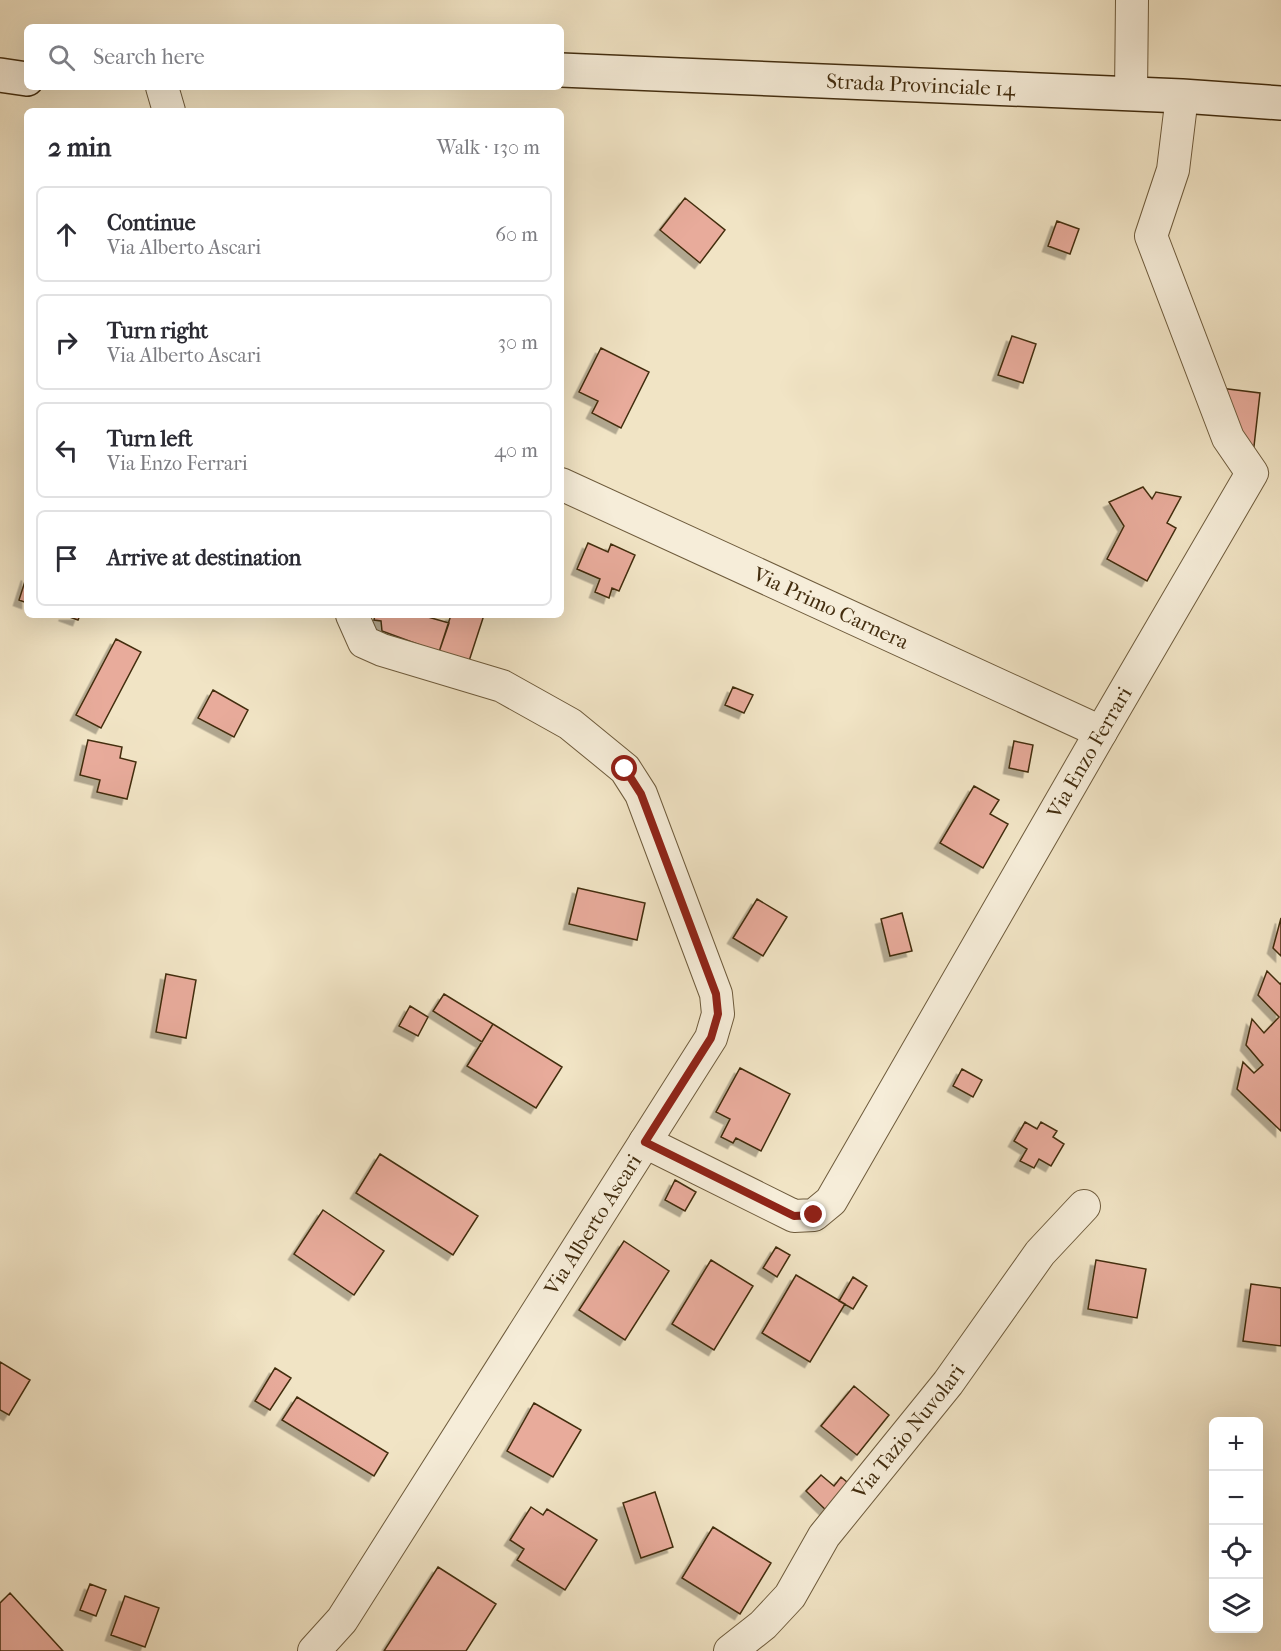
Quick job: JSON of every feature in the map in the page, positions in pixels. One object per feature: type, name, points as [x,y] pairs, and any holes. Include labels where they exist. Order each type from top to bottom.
[{"type":"main road","name":"Strada Provinciale 14","points":[[564,70],[1182,96],[1281,103]]},
{"type":"main road","points":[[0,75],[24,79]]},
{"type":"street","points":[[1131,94],[1132,0]]},
{"type":"street","points":[[163,90],[168,108]]},
{"type":"street","name":"Via Enzo Ferrari","points":[[645,1142],[794,1216],[814,1215],[831,1201],[1252,473],[1228,438],[1151,236],[1173,170],[1182,96]]},
{"type":"street","name":"Via Primo Carnera","points":[[564,485],[1101,732]]},
{"type":"street","name":"Via Alberto Ascari","points":[[314,1651],[342,1620],[711,1038],[718,1014],[716,994],[641,794],[625,769],[570,723],[502,686],[382,650],[364,642],[353,618]]},
{"type":"street","name":"Via Tazio Nuvolari","points":[[730,1651],[763,1624],[790,1596],[824,1536],[948,1383],[1040,1253],[1084,1206]]},
{"type":"building","points":[[685,198],[725,230],[700,263],[660,230]]},
{"type":"building","points":[[1057,221],[1079,229],[1070,254],[1048,246]]},
{"type":"building","points":[[1012,336],[1036,344],[1023,383],[998,375]]},
{"type":"building","points":[[601,348],[649,372],[621,428],[592,413],[598,401],[579,392]]},
{"type":"building","points":[[1220,388],[1260,393],[1253,455]]},
{"type":"building","points":[[1143,487],[1152,499],[1156,492],[1181,497],[1167,523],[1176,528],[1147,581],[1107,559],[1124,526],[1109,502]]},
{"type":"building","points":[[588,543],[608,552],[611,544],[635,555],[619,591],[612,588],[609,598],[595,592],[600,579],[577,569]]},
{"type":"building","points":[[24,584],[24,602],[19,600]]},
{"type":"building","points":[[374,618],[432,618],[449,623],[439,652],[382,631],[381,621],[374,620]]},
{"type":"building","points":[[450,618],[483,618],[469,661],[439,652]]},
{"type":"building","points":[[116,639],[141,652],[101,728],[76,715]]},
{"type":"building","points":[[733,687],[753,695],[744,713],[725,705]]},
{"type":"building","points":[[213,690],[248,710],[234,737],[198,718]]},
{"type":"building","points":[[88,740],[122,747],[120,758],[136,762],[127,799],[97,792],[100,780],[80,775]]},
{"type":"building","points":[[1014,741],[1033,745],[1028,772],[1009,768]]},
{"type":"building","points":[[974,786],[999,800],[990,814],[1008,824],[983,868],[940,843]]},
{"type":"building","points":[[578,888],[645,903],[637,940],[569,924]]},
{"type":"building","points":[[757,899],[787,917],[763,956],[733,938]]},
{"type":"building","points":[[902,913],[912,951],[890,956],[881,919]]},
{"type":"building","points":[[1281,918],[1281,956],[1273,948]]},
{"type":"building","points":[[1267,971],[1281,983],[1281,1131],[1237,1089],[1243,1062],[1254,1073],[1263,1065],[1246,1045],[1252,1019],[1264,1033],[1279,1017],[1258,995]]},
{"type":"building","points":[[166,974],[196,980],[186,1038],[156,1032]]},
{"type":"building","points":[[444,994],[493,1024],[482,1042],[433,1011]]},
{"type":"building","points":[[410,1006],[428,1017],[418,1036],[399,1026]]},
{"type":"building","points":[[493,1024],[562,1067],[536,1108],[467,1066]]},
{"type":"building","points":[[740,1068],[790,1094],[761,1151],[736,1138],[733,1143],[721,1137],[730,1119],[716,1112]]},
{"type":"building","points":[[962,1069],[982,1080],[973,1097],[953,1086]]},
{"type":"building","points":[[1025,1122],[1037,1129],[1041,1122],[1057,1131],[1053,1137],[1064,1144],[1051,1166],[1039,1159],[1034,1168],[1020,1161],[1027,1149],[1014,1141]]},
{"type":"building","points":[[380,1154],[478,1216],[453,1255],[356,1193]]},
{"type":"building","points":[[675,1180],[696,1192],[685,1211],[665,1200]]},
{"type":"building","points":[[323,1210],[384,1251],[354,1295],[294,1254]]},
{"type":"building","points":[[624,1241],[669,1271],[625,1340],[579,1310]]},
{"type":"building","points":[[776,1247],[790,1255],[777,1277],[763,1268]]},
{"type":"building","points":[[711,1260],[753,1286],[714,1350],[672,1324]]},
{"type":"building","points":[[1096,1260],[1146,1269],[1137,1318],[1088,1309]]},
{"type":"building","points":[[796,1275],[845,1304],[810,1362],[762,1333]]},
{"type":"building","points":[[853,1277],[867,1286],[853,1309],[839,1301]]},
{"type":"building","points":[[1251,1284],[1281,1288],[1281,1346],[1243,1341]]},
{"type":"building","points":[[0,1362],[30,1380],[9,1415],[0,1410]]},
{"type":"building","points":[[275,1368],[291,1378],[270,1410],[255,1401]]},
{"type":"building","points":[[854,1386],[889,1415],[857,1455],[821,1426]]},
{"type":"building","points":[[297,1397],[388,1453],[374,1476],[282,1420]]},
{"type":"building","points":[[534,1403],[581,1430],[553,1477],[507,1451]]},
{"type":"building","points":[[821,1475],[834,1486],[841,1477],[853,1487],[829,1513],[806,1491]]},
{"type":"building","points":[[655,1492],[673,1547],[641,1558],[623,1503]]},
{"type":"building","points":[[531,1507],[543,1515],[547,1509],[597,1540],[565,1590],[517,1560],[524,1549],[510,1540]]},
{"type":"building","points":[[713,1527],[771,1563],[740,1614],[682,1578]]},
{"type":"building","points":[[438,1567],[496,1604],[466,1651],[384,1651]]},
{"type":"building","points":[[90,1584],[106,1590],[96,1616],[80,1610]]},
{"type":"building","points":[[10,1593],[63,1651],[0,1651],[0,1603]]},
{"type":"building","points":[[125,1596],[159,1608],[145,1647],[111,1635]]},
{"type":"route","points":[[625,769],[641,794],[716,994],[718,1014],[711,1038],[645,1142],[794,1216],[814,1215]]}]
